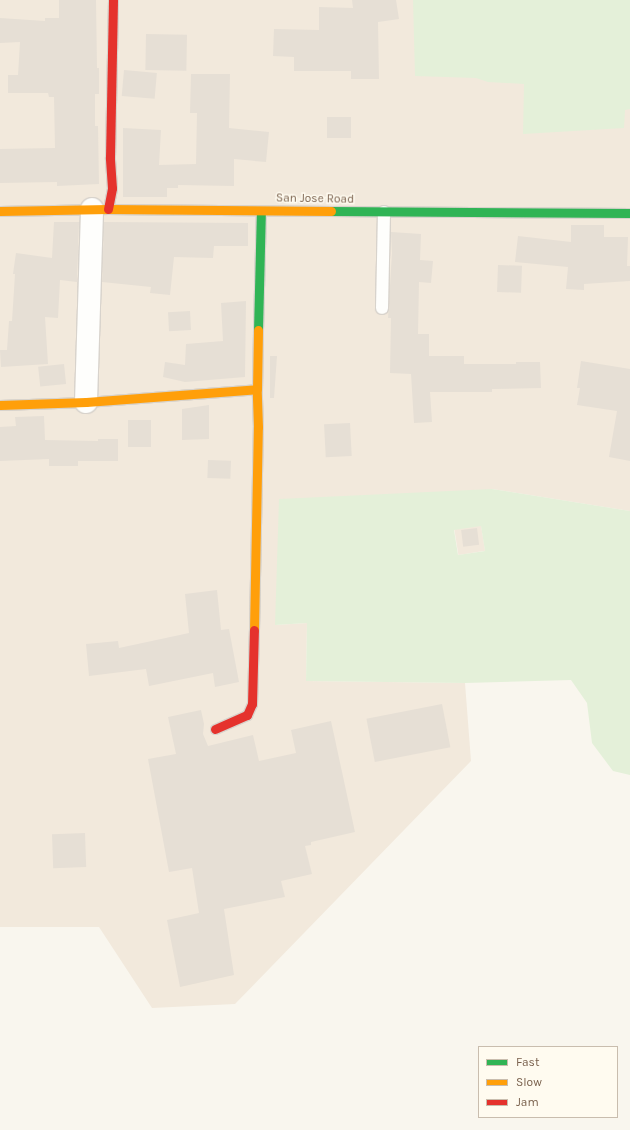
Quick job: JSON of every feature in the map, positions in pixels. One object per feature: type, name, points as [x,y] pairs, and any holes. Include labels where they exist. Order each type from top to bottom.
[{"type":"street","points":[[86,402],[100,209],[112,188],[110,157],[113,0]]},
{"type":"street","name":"San Jose Road","points":[[0,211],[100,209],[630,213]]},
{"type":"street","points":[[215,728],[247,715],[252,704],[261,210]]},
{"type":"street","points":[[0,405],[86,402],[257,389]]},
{"type":"lane","points":[[382,308],[384,212]]},
{"type":"shaded area","points":[[0,0],[630,0],[630,511],[492,489],[275,625],[307,623],[306,681],[465,683],[471,761],[235,1004],[152,1008],[99,927],[0,927]]},
{"type":"shaded area","points":[[481,525],[485,551],[458,555],[454,529]]},
{"type":"green space","points":[[413,0],[630,0],[630,109],[625,110],[624,128],[523,134],[524,84],[488,82],[476,78],[415,76]]},
{"type":"green space","points":[[492,489],[630,511],[630,775],[613,771],[592,743],[587,703],[571,680],[465,683],[306,681],[307,623],[275,625],[279,499]],"holes":[[[481,526],[485,551],[458,555],[454,530]]]},
{"type":"building","points":[[59,0],[96,0],[99,94],[95,94],[95,126],[98,126],[99,184],[57,186],[57,182],[0,183],[0,149],[55,148],[54,97],[49,97],[48,93],[8,93],[8,75],[18,75],[20,42],[0,43],[0,18],[45,21],[45,18],[59,18]]},
{"type":"building","points":[[352,0],[396,0],[399,19],[378,22],[379,79],[351,79],[351,71],[294,71],[294,57],[273,56],[274,29],[319,30],[319,7],[353,8]]},
{"type":"building","points":[[146,34],[187,35],[186,71],[145,70]]},
{"type":"building","points":[[124,70],[157,73],[155,99],[122,96]]},
{"type":"building","points":[[191,74],[230,74],[229,128],[269,132],[266,162],[234,159],[234,186],[178,185],[178,188],[167,188],[167,197],[123,197],[123,128],[161,130],[159,165],[196,164],[197,113],[190,113]]},
{"type":"building","points":[[327,117],[351,117],[351,138],[327,138]]},
{"type":"building","points":[[54,222],[79,222],[77,282],[60,280],[58,318],[45,317],[48,364],[1,367],[0,350],[7,350],[9,321],[12,321],[15,274],[13,274],[16,253],[52,258]]},
{"type":"building","points":[[104,222],[248,223],[248,246],[214,246],[213,258],[174,257],[170,295],[150,293],[151,287],[102,282]]},
{"type":"building","points":[[571,225],[604,225],[604,237],[628,237],[627,266],[630,266],[630,281],[584,284],[584,290],[566,289],[568,267],[515,262],[518,236],[571,242]]},
{"type":"building","points":[[391,232],[421,234],[420,260],[433,261],[431,283],[419,282],[418,334],[429,334],[429,356],[464,356],[464,364],[516,364],[516,362],[540,362],[541,388],[492,389],[492,392],[430,392],[432,422],[414,423],[411,374],[390,373],[391,318],[388,318],[392,253]]},
{"type":"building","points":[[498,265],[522,266],[521,293],[497,292]]},
{"type":"building","points":[[246,301],[245,377],[185,382],[163,377],[165,362],[185,365],[186,344],[223,341],[221,303]]},
{"type":"building","points":[[190,311],[191,330],[169,331],[168,312]]},
{"type":"building","points":[[270,356],[277,356],[274,398],[270,398]]},
{"type":"building","points":[[581,361],[630,369],[630,461],[609,457],[617,411],[577,405],[580,388],[577,388]]},
{"type":"building","points":[[64,364],[66,384],[40,387],[38,367]]},
{"type":"building","points":[[209,405],[209,439],[182,440],[182,409]]},
{"type":"building","points":[[44,416],[45,440],[98,441],[98,439],[118,439],[118,461],[78,461],[78,466],[49,466],[49,459],[0,461],[0,427],[16,426],[15,417]]},
{"type":"building","points":[[128,420],[151,420],[151,447],[128,447]]},
{"type":"building","points":[[350,423],[352,456],[326,457],[324,424]]},
{"type":"building","points":[[208,460],[231,461],[230,479],[207,478]]},
{"type":"building","points":[[477,528],[479,545],[463,547],[461,530]]},
{"type":"building","points":[[217,590],[221,630],[229,629],[239,682],[215,687],[213,673],[149,686],[146,669],[89,676],[86,644],[118,641],[119,648],[189,633],[185,594]]},
{"type":"building","points":[[442,704],[450,747],[375,762],[366,719]]},
{"type":"building","points":[[201,710],[204,724],[203,734],[208,746],[253,735],[259,761],[296,753],[291,730],[331,721],[355,832],[311,842],[311,845],[305,846],[312,874],[281,881],[285,897],[224,909],[234,975],[180,987],[167,920],[199,913],[192,868],[169,872],[148,759],[176,754],[168,717]]},
{"type":"building","points":[[85,833],[86,867],[53,868],[52,834]]},
{"type":"traffic: fast","points":[[258,330],[261,211]]},
{"type":"traffic: fast","points":[[331,211],[630,213]]},
{"type":"traffic: slow","points":[[0,211],[108,209],[331,211]]},
{"type":"traffic: slow","points":[[0,405],[86,402],[257,389],[258,330]]},
{"type":"traffic: slow","points":[[254,630],[258,427],[257,389]]},
{"type":"traffic: jam","points":[[108,209],[112,188],[110,157],[113,0]]},
{"type":"traffic: jam","points":[[215,729],[247,715],[252,704],[254,630]]}]
